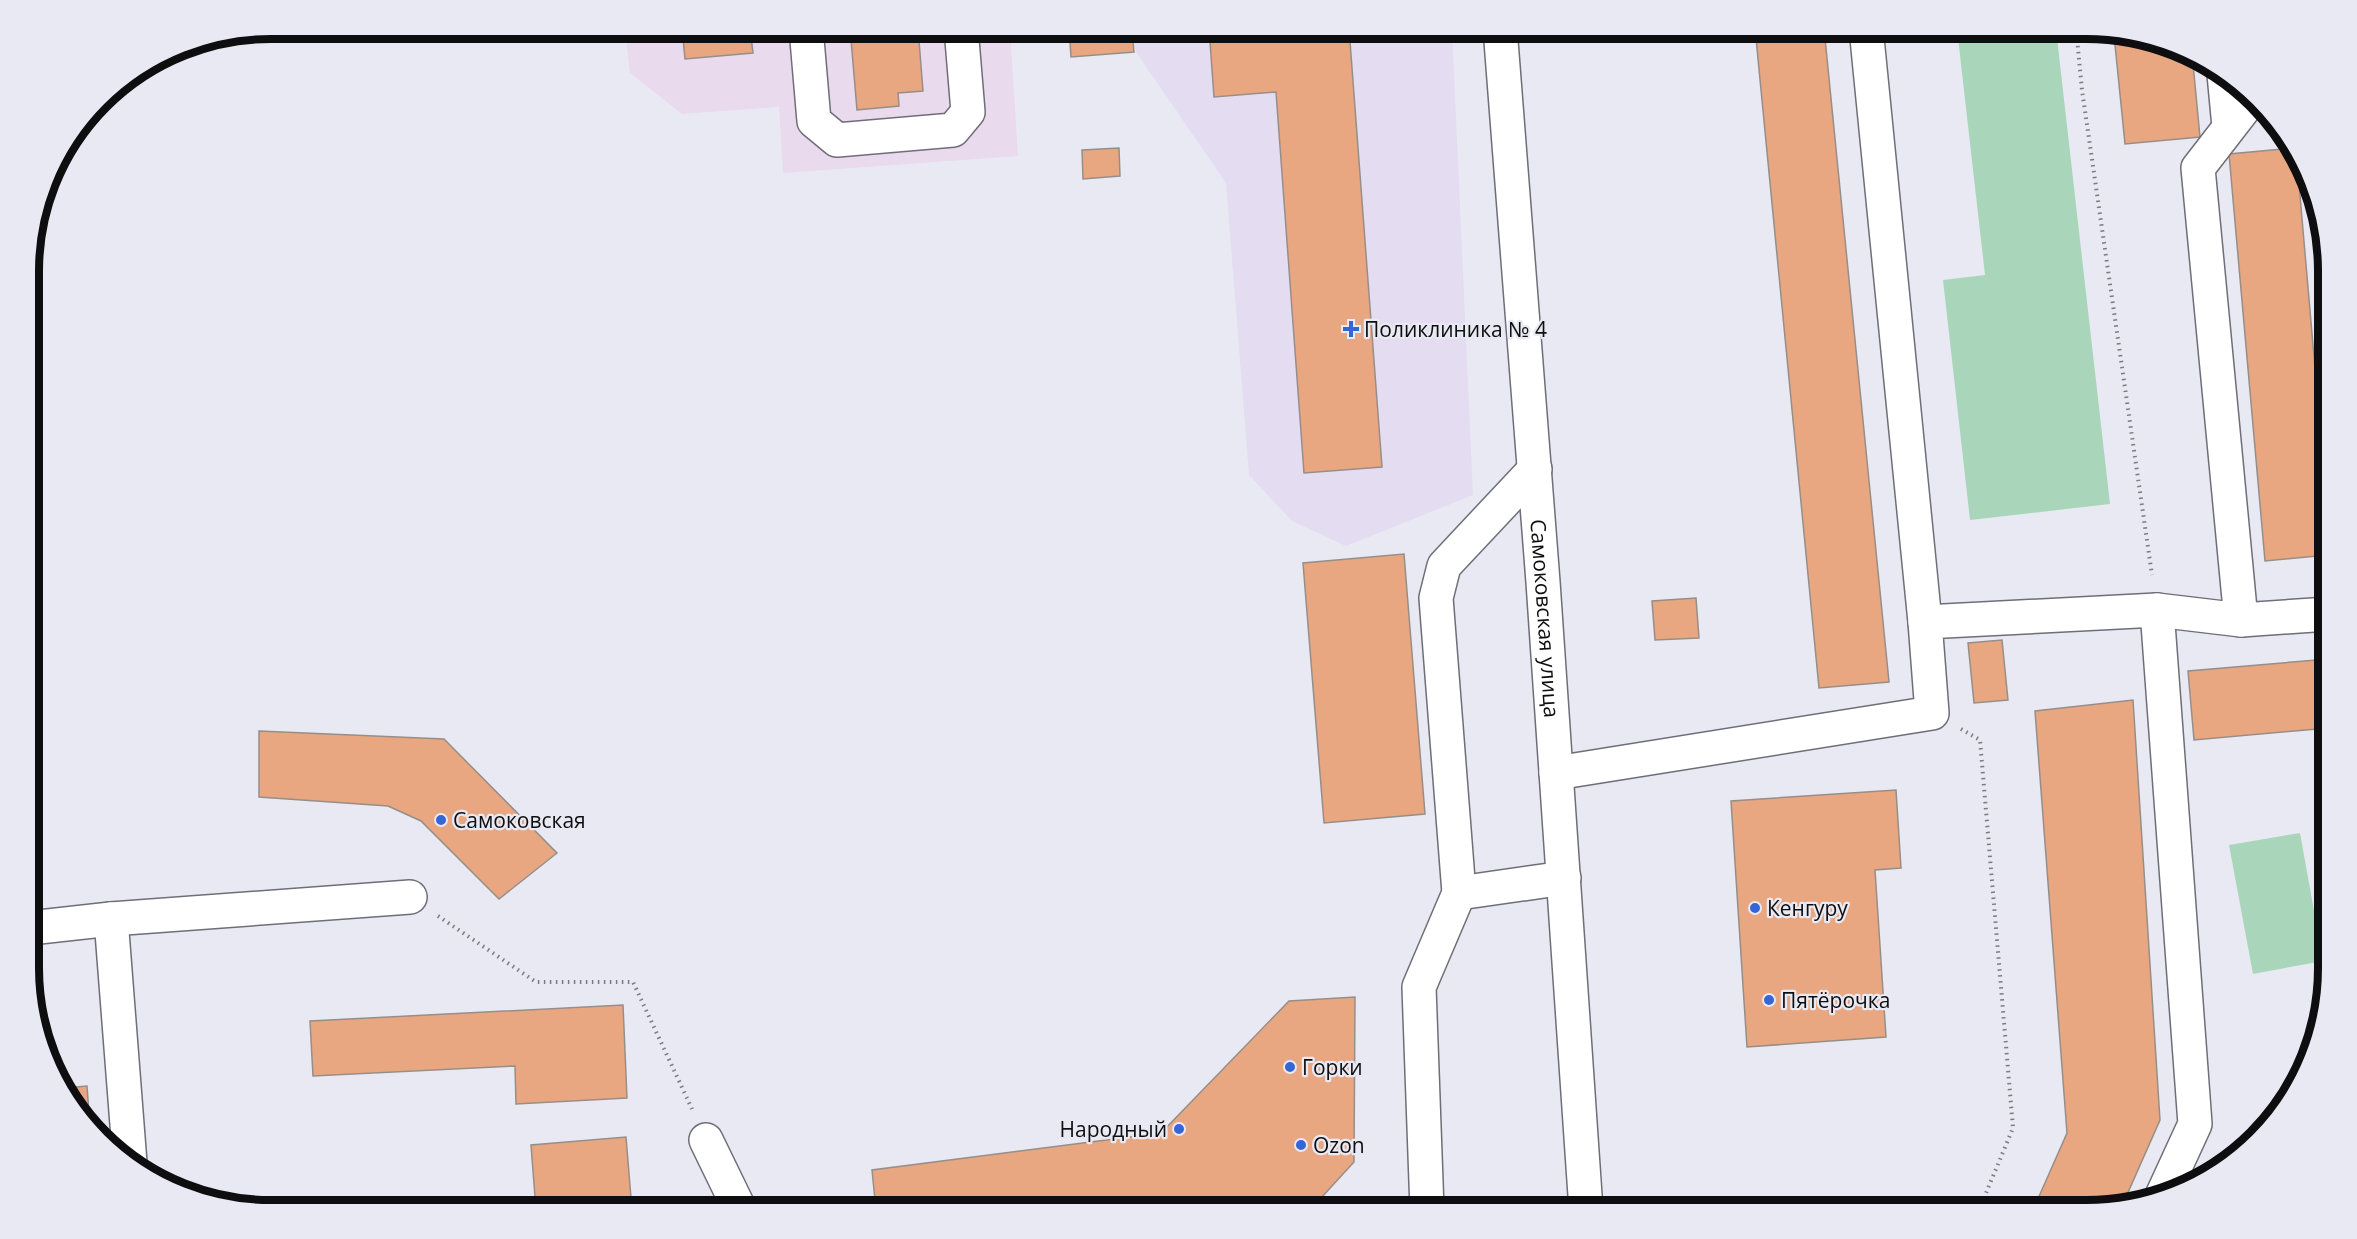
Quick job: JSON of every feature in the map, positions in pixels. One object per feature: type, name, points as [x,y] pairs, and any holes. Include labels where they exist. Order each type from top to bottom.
[{"type":"street","points":[[807,39],[814,121],[837,140],[953,130],[968,112],[962,39]]},
{"type":"street","name":"Самоковская улица","points":[[1501,39],[1535,469],[1585,1200]]},
{"type":"street","points":[[1556,773],[1932,713],[1867,39]]},
{"type":"street","points":[[2225,86],[2229,127]]},
{"type":"street","points":[[2241,620],[2198,168],[2247,104]]},
{"type":"street","points":[[1427,1200],[1419,987],[1459,893],[1436,598],[1444,566],[1535,469]]},
{"type":"street","points":[[1925,622],[2157,610],[2241,620],[2318,615]]},
{"type":"street","points":[[2157,610],[2195,1124],[2167,1185]]},
{"type":"street","points":[[1459,893],[1564,878]]},
{"type":"street","points":[[39,927],[111,918],[410,897]]},
{"type":"street","points":[[111,918],[129,1151]]},
{"type":"street","points":[[706,1140],[735,1200]]},
{"type":"path","points":[[2077,39],[2082,90],[2157,610]]},
{"type":"path","points":[[1932,713],[1980,740],[2013,1128],[1982,1200]]},
{"type":"path","points":[[410,897],[536,982],[633,981],[706,1140]]},
{"type":"shaded area","points":[[626,39],[1011,39],[1018,156],[783,173],[779,107],[682,114],[630,73]]},
{"type":"shaded area","name":"Поликлиника № 4","points":[[1135,39],[1452,39],[1473,495],[1346,546],[1292,521],[1249,475],[1226,183],[1136,52]]},
{"type":"green space","points":[[1958,39],[2057,39],[2110,504],[1970,520],[1943,280],[1985,275]]},
{"type":"green space","points":[[2300,833],[2318,933],[2318,962],[2253,974],[2229,845]]},
{"type":"building","points":[[683,39],[751,39],[753,53],[685,59]]},
{"type":"building","points":[[851,39],[919,39],[923,91],[898,93],[899,106],[857,110]]},
{"type":"building","points":[[1070,39],[1133,39],[1134,52],[1071,57]]},
{"type":"building","points":[[1210,39],[1350,39],[1382,467],[1304,473],[1276,92],[1214,97]]},
{"type":"building","points":[[1756,39],[1825,39],[1889,682],[1819,688]]},
{"type":"building","points":[[2115,41],[2160,51],[2193,66],[2200,137],[2125,144]]},
{"type":"building","points":[[1119,148],[1120,176],[1083,179],[1082,150]]},
{"type":"building","points":[[2283,149],[2299,179],[2318,402],[2318,556],[2265,561],[2229,154]]},
{"type":"building","points":[[1404,554],[1425,814],[1324,823],[1303,563]]},
{"type":"building","points":[[1696,598],[1699,638],[1655,640],[1652,601]]},
{"type":"building","points":[[2002,640],[2008,700],[1974,703],[1968,643]]},
{"type":"building","points":[[2318,660],[2318,729],[2194,740],[2188,671]]},
{"type":"building","points":[[2133,700],[2160,1120],[2126,1197],[2101,1200],[2037,1200],[2067,1133],[2035,711]]},
{"type":"building","points":[[259,731],[444,739],[557,853],[499,899],[421,821],[388,806],[259,797]]},
{"type":"building","points":[[1896,790],[1901,868],[1875,870],[1886,1037],[1747,1047],[1731,801]]},
{"type":"building","name":"Горки","points":[[1355,997],[1354,1162],[1319,1200],[875,1200],[872,1170],[1161,1133],[1289,1001]]},
{"type":"building","points":[[623,1005],[627,1098],[516,1104],[515,1066],[313,1076],[310,1021]]},
{"type":"building","points":[[87,1086],[89,1111],[78,1097],[72,1087]]},
{"type":"building","points":[[626,1137],[631,1200],[535,1200],[531,1145]]},
{"type":"place","name":"Поликлиника № 4","points":[[1351,329]]},
{"type":"place","name":"Самоковская","points":[[441,820]]},
{"type":"place","name":"Кенгуру","points":[[1755,908]]},
{"type":"place","name":"Пятёрочка","points":[[1769,1000]]},
{"type":"place","name":"Горки","points":[[1290,1067]]},
{"type":"place","name":"Народный","points":[[1179,1129]]},
{"type":"place","name":"Ozon","points":[[1301,1145]]}]
